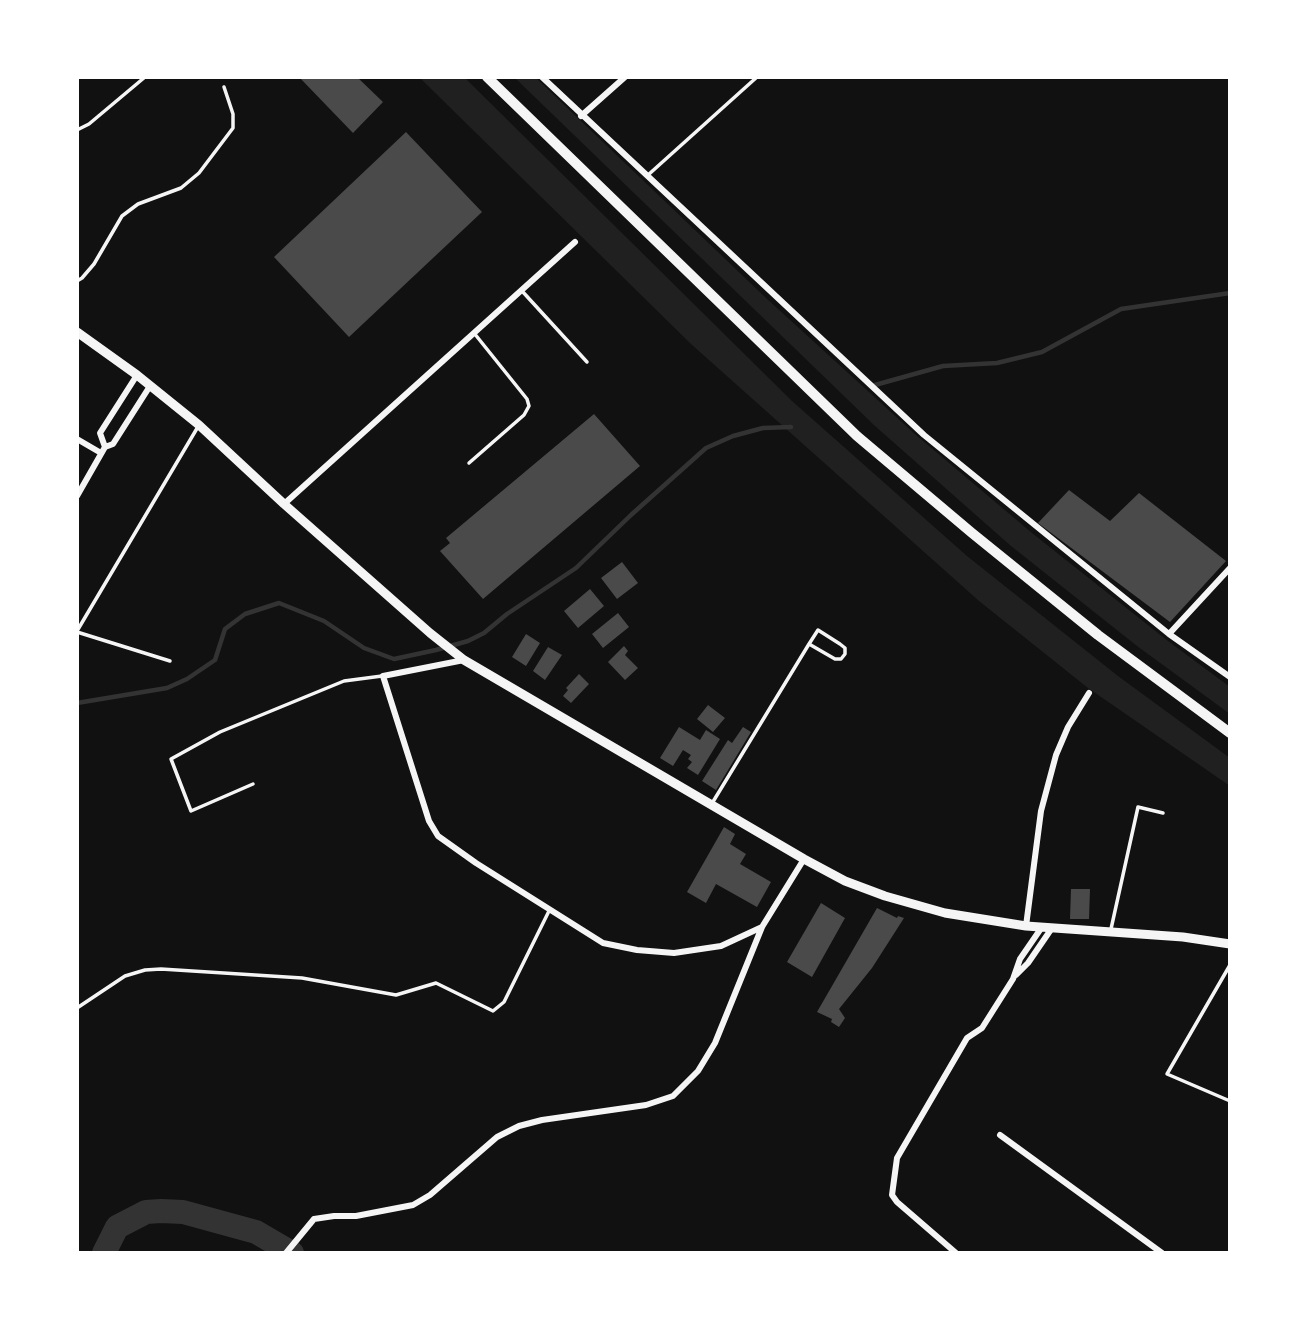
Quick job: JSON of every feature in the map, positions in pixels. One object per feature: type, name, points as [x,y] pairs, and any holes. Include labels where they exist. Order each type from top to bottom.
[{"type":"highway","points":[[487,77],[857,436],[1098,635],[1230,733]]},
{"type":"main road","points":[[77,332],[199,425],[284,504],[464,660],[711,806],[845,881],[945,913],[1026,926],[1110,931],[1230,944]]},
{"type":"street","points":[[541,77],[923,436],[1170,634],[1230,677]]},
{"type":"street","points":[[581,116],[625,77]]},
{"type":"street","points":[[284,504],[575,242]]},
{"type":"street","points":[[103,450],[100,433],[137,376]]},
{"type":"street","points":[[77,496],[103,450],[113,444],[150,386]]},
{"type":"street","points":[[77,439],[103,450]]},
{"type":"street","points":[[1170,634],[1230,568]]},
{"type":"street","points":[[464,660],[383,676],[429,821],[438,836],[603,943],[637,950],[674,953],[721,946],[762,927]]},
{"type":"street","points":[[1026,926],[1041,811],[1056,755],[1068,727],[1089,693]]},
{"type":"street","points":[[286,1253],[314,1219],[356,1216],[413,1205],[430,1195],[497,1137],[519,1126],[542,1120],[646,1105],[673,1096],[698,1071],[715,1043],[762,927],[804,859]]},
{"type":"street","points":[[1013,979],[1020,959],[1042,927]]},
{"type":"street","points":[[956,1253],[892,1195],[897,1157],[967,1038],[982,1028],[1013,979],[1028,963],[1052,928]]},
{"type":"street","points":[[1000,1135],[1162,1253]]},
{"type":"lane","points":[[77,130],[89,124],[145,77]]},
{"type":"lane","points":[[646,176],[757,77]]},
{"type":"lane","points":[[77,281],[94,264],[121,216],[138,204],[181,188],[199,173],[233,128],[233,114],[224,87]]},
{"type":"lane","points":[[521,290],[587,362]]},
{"type":"lane","points":[[469,463],[524,415],[529,406],[527,399],[474,332]]},
{"type":"lane","points":[[170,661],[77,632],[199,425]]},
{"type":"lane","points":[[711,806],[809,644],[818,630],[840,644],[845,649],[845,654],[841,659],[835,659],[809,644]]},
{"type":"lane","points":[[253,783],[191,811],[171,759],[220,732],[344,681],[383,676]]},
{"type":"lane","points":[[1110,931],[1138,807],[1163,813]]},
{"type":"lane","points":[[77,1008],[125,976],[161,969],[302,978],[396,995],[436,983],[493,1011],[504,1002],[550,909]]},
{"type":"lane","points":[[1230,965],[1167,1074],[1230,1101]]},
{"type":"shaded area","points":[[419,77],[464,77],[792,401],[967,556],[1118,676],[1230,758],[1230,786],[1088,688],[979,601],[691,344]]},
{"type":"shaded area","points":[[514,77],[535,77],[766,298],[916,435],[1032,533],[1230,687],[1230,714],[1137,646],[1011,546],[875,426]]},
{"type":"building","points":[[299,77],[357,77],[383,102],[353,133]]},
{"type":"building","points":[[406,132],[482,212],[349,337],[274,257]]},
{"type":"building","points":[[594,414],[640,466],[483,599],[440,551],[450,543],[446,538]]},
{"type":"building","points":[[1069,490],[1110,521],[1139,493],[1226,561],[1170,622],[1038,523]]},
{"type":"building","points":[[622,562],[638,583],[617,599],[601,578]]},
{"type":"building","points":[[590,589],[604,606],[578,628],[564,611]]},
{"type":"building","points":[[618,613],[629,627],[603,648],[592,634]]},
{"type":"building","points":[[526,634],[540,643],[526,666],[512,657]]},
{"type":"building","points":[[624,646],[628,651],[625,655],[638,668],[625,680],[608,662]]},
{"type":"building","points":[[548,647],[562,655],[545,680],[533,671]]},
{"type":"building","points":[[579,674],[589,684],[571,703],[563,696],[568,690],[566,688]]},
{"type":"building","points":[[708,705],[725,718],[713,732],[697,719]]},
{"type":"building","points":[[679,727],[700,740],[706,730],[720,739],[698,775],[687,768],[692,762],[688,759],[691,755],[683,750],[673,766],[660,758]]},
{"type":"building","points":[[743,727],[751,732],[716,790],[702,781],[728,740],[732,743]]},
{"type":"building","points":[[724,827],[735,834],[730,844],[746,854],[740,864],[771,882],[757,907],[716,884],[706,903],[687,892]]},
{"type":"building","points":[[1071,889],[1090,889],[1089,919],[1070,919]]},
{"type":"building","points":[[821,903],[845,918],[812,977],[787,962]]},
{"type":"building","points":[[877,908],[897,918],[904,918],[872,968],[839,1009],[845,1018],[839,1027],[831,1022],[832,1019],[817,1012]]},
{"type":"waterway","points":[[875,385],[943,366],[997,363],[1042,352],[1121,309],[1230,293]]},
{"type":"waterway","points":[[77,703],[167,688],[187,679],[215,660],[225,629],[245,614],[279,603],[324,621],[364,648],[394,659],[468,641],[484,633],[507,614],[576,568],[706,448],[733,436],[763,428],[791,427]]},
{"type":"waterway","points":[[104,1253],[117,1227],[146,1212],[161,1211],[183,1212],[256,1232],[292,1253]]}]
